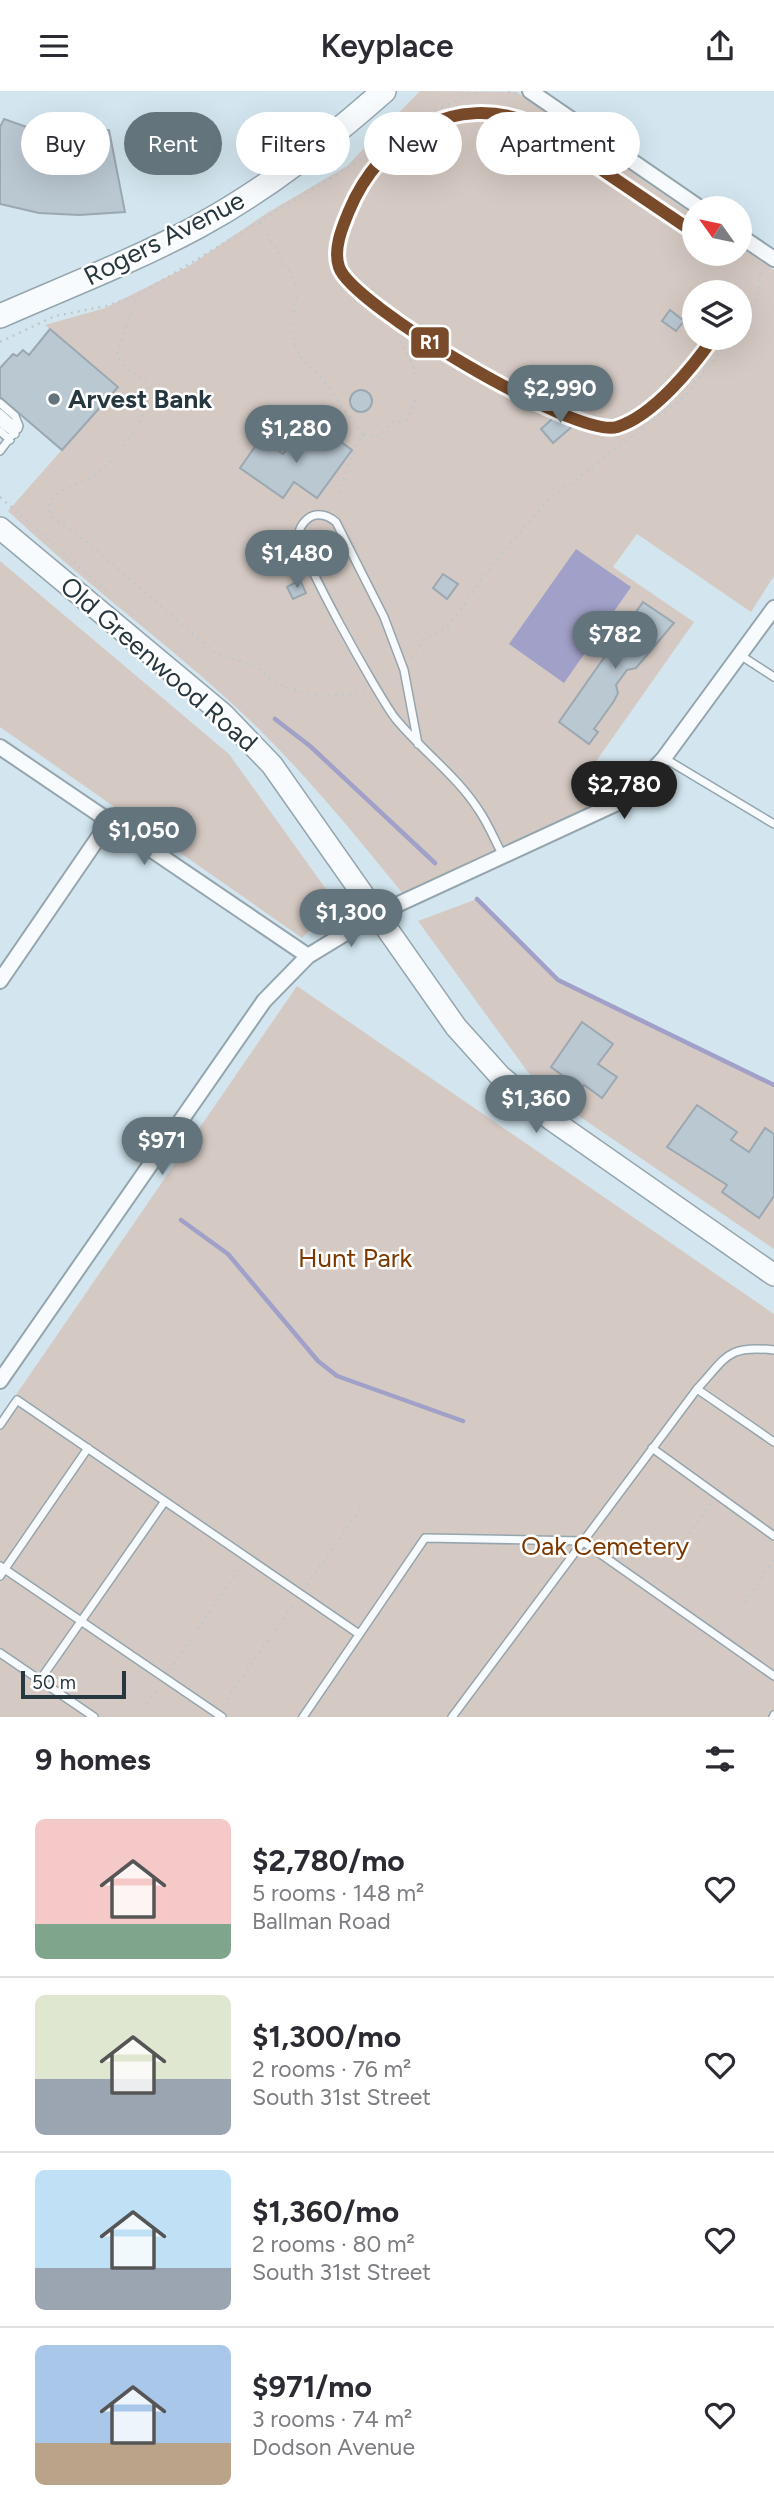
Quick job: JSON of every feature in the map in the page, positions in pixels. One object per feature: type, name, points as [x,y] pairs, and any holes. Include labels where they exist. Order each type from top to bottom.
[{"type":"main road","name":"Rogers Avenue","points":[[0,316],[196,227],[233,207],[313,151],[384,91]]},
{"type":"main road","name":"Old Greenwood Road","points":[[0,528],[248,738],[294,793],[465,1039],[525,1099],[774,1275]]},
{"type":"street","points":[[530,91],[683,196]]},
{"type":"street","points":[[752,244],[774,259]]},
{"type":"street","points":[[0,1381],[264,1002],[308,956],[377,914],[626,799],[664,758],[774,608]]},
{"type":"street","points":[[0,747],[308,956]]},
{"type":"street","points":[[0,981],[109,822]]},
{"type":"lane","points":[[0,403],[15,416],[14,434],[0,451]]},
{"type":"lane","points":[[0,413],[14,434]]},
{"type":"lane","points":[[0,422],[14,434]]},
{"type":"lane","points":[[0,431],[14,434]]},
{"type":"lane","points":[[418,744],[404,670],[384,617],[336,522],[325,516],[311,516],[302,525],[298,536],[310,566],[376,688],[394,716],[418,744],[478,808],[504,857]]},
{"type":"lane","points":[[740,655],[774,677]]},
{"type":"lane","points":[[664,758],[774,824]]},
{"type":"lane","points":[[452,1717],[697,1389],[733,1351],[753,1348],[774,1350]]},
{"type":"lane","points":[[697,1389],[774,1441]]},
{"type":"lane","points":[[0,1425],[17,1400],[359,1634]]},
{"type":"lane","points":[[88,1448],[2,1570],[219,1715]]},
{"type":"lane","points":[[652,1448],[774,1537]]},
{"type":"lane","points":[[40,1680],[164,1501]]},
{"type":"lane","points":[[303,1717],[425,1538],[582,1542],[774,1676]]},
{"type":"lane","points":[[0,1653],[94,1717]]},
{"type":"path","points":[[0,342],[55,316],[106,306],[138,295],[260,222],[432,111],[480,91]]},
{"type":"path","points":[[260,222],[295,281],[297,300],[293,314],[294,343],[302,360],[320,376],[363,435]]},
{"type":"path","points":[[752,307],[757,299],[762,270],[757,262]]},
{"type":"path","points":[[138,295],[117,352],[125,368],[143,378],[148,387],[143,411],[117,458],[95,475],[53,495],[48,504],[50,516],[87,542],[216,654],[255,666],[275,683],[301,692],[323,696],[365,693]]},
{"type":"path","points":[[363,435],[379,436],[393,422],[405,422],[412,412],[418,389],[407,353],[400,343],[405,331]]},
{"type":"path","points":[[410,661],[423,640],[448,627],[496,560],[546,502],[685,396],[721,350]]},
{"type":"path","points":[[335,500],[348,473],[355,445],[363,435]]},
{"type":"path","points":[[0,497],[106,591]]},
{"type":"path","points":[[677,1551],[717,1495]]},
{"type":"path","points":[[219,1715],[363,1505]]},
{"type":"path","points":[[147,1705],[247,1557]]},
{"type":"path","points":[[745,1602],[774,1559]]},
{"type":"green space","points":[[420,91],[517,92],[546,112],[476,112],[476,175],[636,175],[682,207],[682,266],[752,266],[752,255],[774,270],[774,576],[751,612],[637,534],[613,567],[694,622],[583,780],[607,801],[408,900],[321,796],[251,721],[8,511],[117,387],[45,325],[105,308],[189,266],[267,213],[332,175],[350,175],[350,163],[364,149],[364,175],[462,175],[462,112],[400,112]]},
{"type":"green space","points":[[0,561],[229,754],[336,903],[302,938],[0,727]]},
{"type":"green space","points":[[477,899],[558,980],[774,1085],[774,1249],[554,1099],[527,1071],[418,921]]},
{"type":"green space","name":"Oak Cemetery","points":[[297,986],[774,1314],[774,1717],[0,1717],[0,1418]]},
{"type":"water","points":[[576,549],[631,587],[564,683],[509,644]]},
{"type":"building","points":[[4,119],[21,125],[21,175],[110,175],[110,135],[125,212],[79,215],[39,213],[0,204],[0,127]]},
{"type":"building","points":[[670,310],[682,319],[682,324],[676,331],[662,321]]},
{"type":"building","name":"Arvest Bank","points":[[50,329],[118,387],[62,450],[0,397],[0,368],[13,354],[17,356],[23,350],[29,355]]},
{"type":"building","points":[[361,390],[369,393],[372,401],[369,409],[361,412],[353,409],[350,401],[353,393]]},
{"type":"building","points":[[561,411],[582,418],[553,443],[541,429]]},
{"type":"building","points":[[298,434],[319,450],[330,434],[352,450],[317,498],[294,482],[283,498],[240,468],[261,438],[283,454]]},
{"type":"building","points":[[443,574],[458,584],[447,599],[433,588]]},
{"type":"building","points":[[300,580],[306,593],[293,599],[287,587]]},
{"type":"building","points":[[643,602],[674,623],[636,668],[627,670],[616,685],[618,693],[594,729],[598,732],[589,744],[559,722]]},
{"type":"building","points":[[582,1022],[613,1044],[598,1064],[617,1077],[602,1098],[584,1085],[581,1089],[551,1067]]},
{"type":"building","points":[[697,1105],[737,1132],[731,1140],[749,1152],[765,1128],[774,1134],[774,1196],[759,1218],[722,1192],[727,1185],[667,1147]]},
{"type":"waterway","points":[[275,719],[310,746],[435,863]]},
{"type":"waterway","points":[[477,899],[558,980],[774,1085]]},
{"type":"waterway","points":[[181,1220],[228,1254],[318,1361],[337,1376],[463,1421]]},
{"type":"transit line","name":"R1","points":[[682,224],[534,124],[505,115],[476,113],[449,117],[423,127],[400,142],[380,161],[363,184],[349,211],[339,239],[337,260],[353,285],[382,310],[422,337],[515,392],[594,425],[617,427],[644,413],[671,389],[704,350]]},
{"type":"place","name":"Arvest Bank","points":[[54,399]]},
{"type":"park label","name":"Hunt Park","points":[[355,1258]]}]
